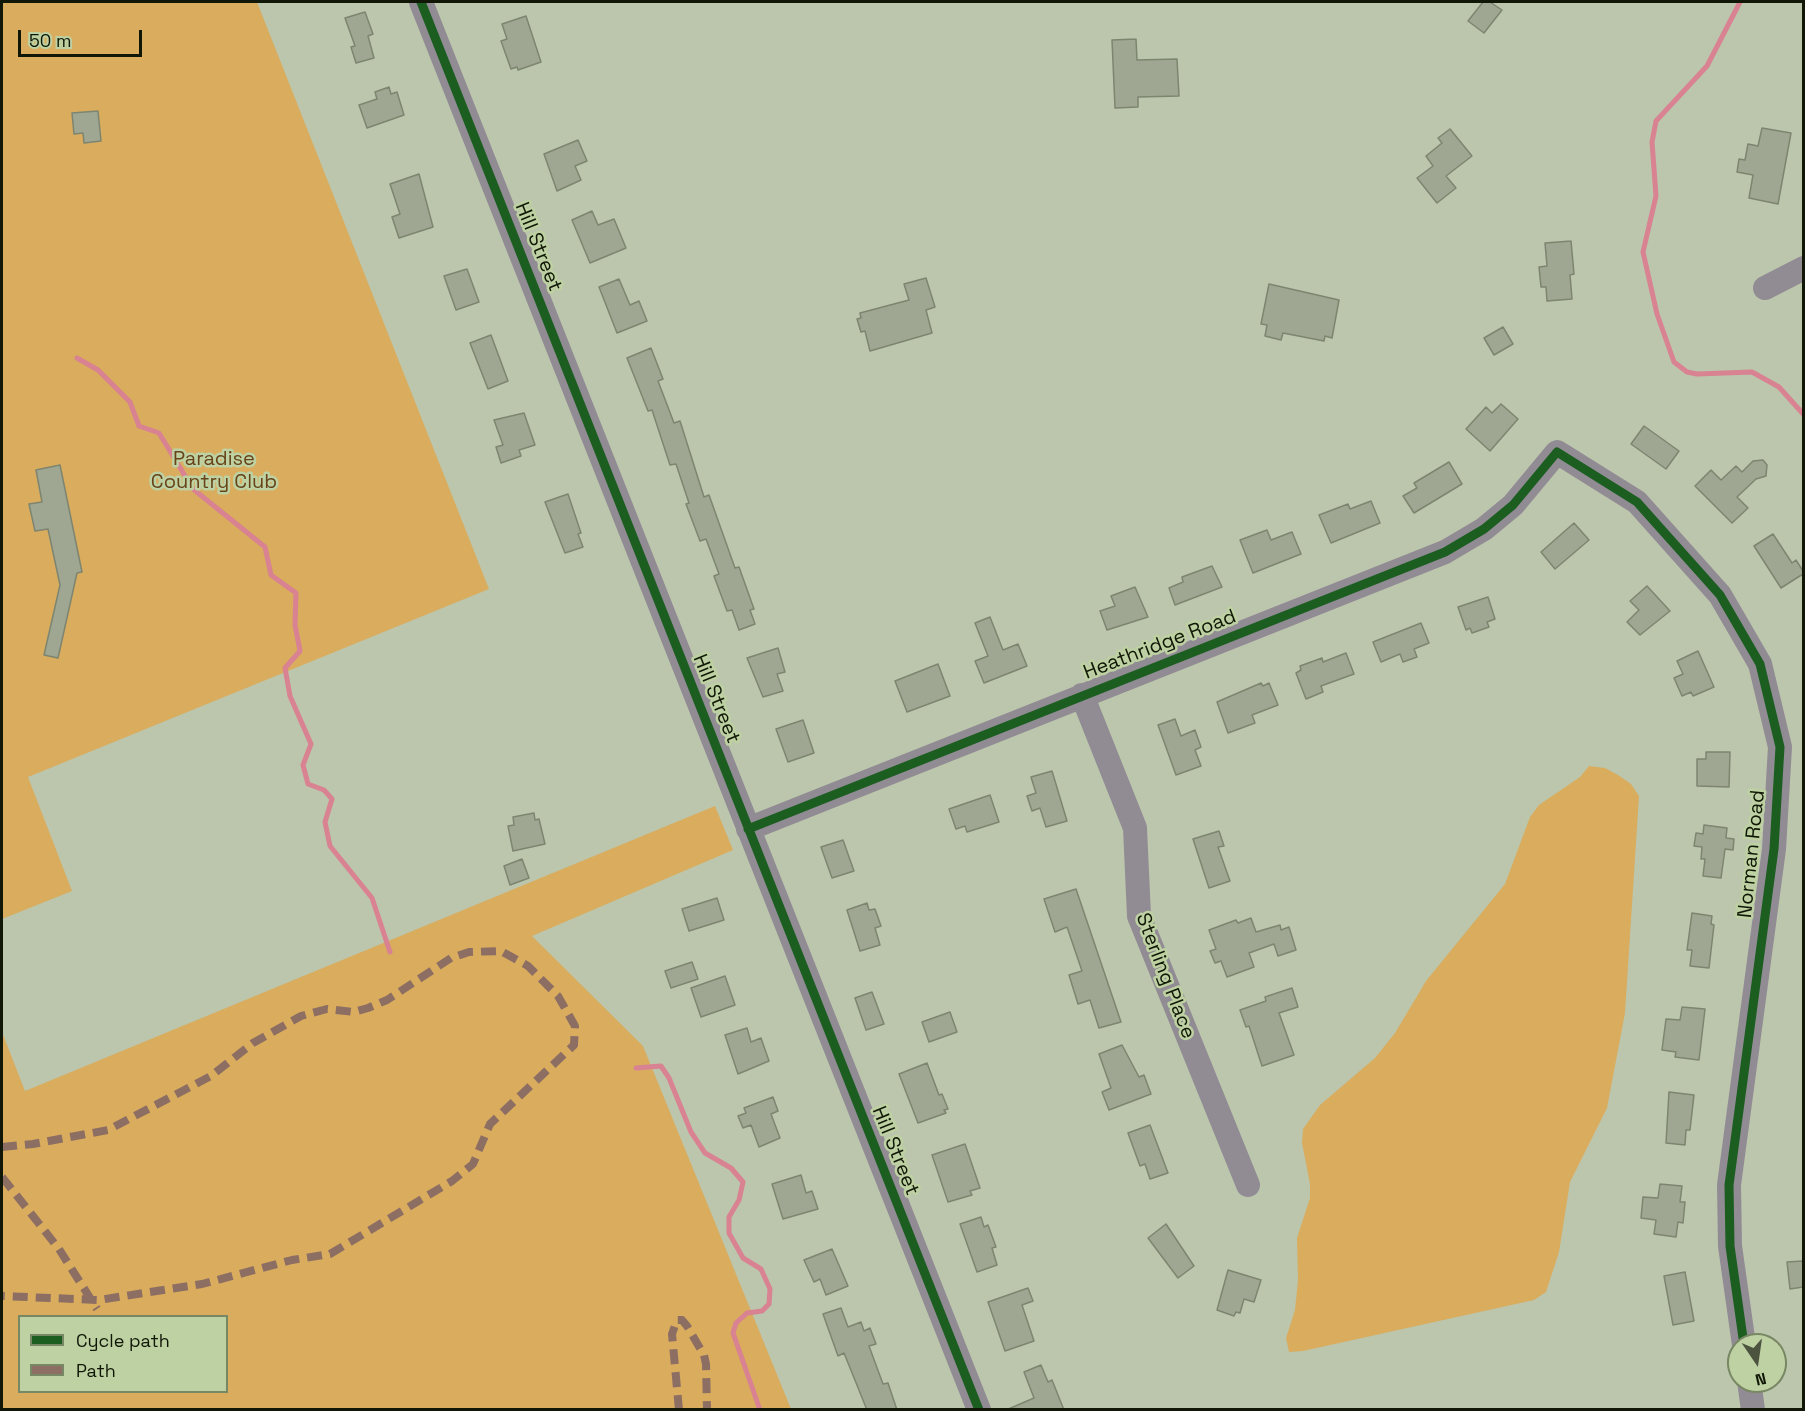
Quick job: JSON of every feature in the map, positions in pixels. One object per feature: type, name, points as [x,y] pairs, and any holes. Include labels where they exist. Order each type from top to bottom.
[{"type":"street","name":"Hill Street","points":[[421,2],[979,1410]]},
{"type":"street","points":[[1765,288],[1803,268]]},
{"type":"street","name":"Heathridge Road","points":[[747,829],[1445,552],[1484,529],[1513,505],[1557,452]]},
{"type":"street","name":"Norman Road","points":[[1557,452],[1637,502],[1720,595],[1760,664],[1780,747],[1774,849],[1729,1185],[1730,1246],[1742,1333]]},
{"type":"street","name":"Sterling Place","points":[[1082,695],[1135,828],[1139,916],[1248,1185]]},
{"type":"street","points":[[1751,1393],[1753,1410]]},
{"type":"green space","name":"Paradise Country Club","points":[[2,2],[257,2],[489,589],[28,777],[72,891],[2,919]]},
{"type":"green space","points":[[1589,766],[1605,768],[1618,775],[1631,784],[1639,796],[1625,1013],[1607,1108],[1570,1182],[1559,1252],[1546,1292],[1534,1300],[1303,1351],[1289,1352],[1286,1338],[1295,1310],[1298,1280],[1297,1238],[1310,1198],[1310,1184],[1302,1143],[1303,1129],[1320,1105],[1375,1058],[1395,1033],[1426,981],[1505,884],[1530,817],[1539,805],[1580,777]]},
{"type":"green space","points":[[715,806],[733,850],[532,936],[643,1046],[791,1409],[2,1409],[2,1032],[25,1091]]},
{"type":"building","points":[[1483,2],[1490,2],[1502,10],[1484,33],[1468,21]]},
{"type":"building","points":[[365,12],[373,34],[368,36],[374,58],[356,63],[351,47],[355,46],[345,18]]},
{"type":"building","points":[[526,16],[541,62],[518,70],[517,67],[511,69],[501,41],[507,39],[502,24]]},
{"type":"building","points":[[1136,39],[1137,60],[1177,59],[1179,96],[1138,97],[1138,107],[1115,108],[1112,40]]},
{"type":"building","points":[[389,87],[391,94],[397,92],[404,115],[367,128],[359,105],[377,99],[375,92]]},
{"type":"building","points":[[98,111],[101,141],[84,143],[83,133],[74,134],[72,113]]},
{"type":"building","points":[[1762,128],[1791,133],[1778,204],[1749,198],[1753,175],[1737,172],[1739,159],[1745,160],[1748,144],[1758,146]]},
{"type":"building","points":[[1450,129],[1472,156],[1446,176],[1456,188],[1437,203],[1417,178],[1433,166],[1426,156],[1442,143],[1438,138]]},
{"type":"building","points":[[578,140],[587,161],[575,166],[581,180],[557,191],[544,154]]},
{"type":"building","points":[[419,174],[433,227],[399,238],[392,217],[400,214],[390,184]]},
{"type":"building","points":[[592,211],[598,225],[614,219],[626,248],[590,263],[572,220]]},
{"type":"building","points":[[1571,241],[1574,274],[1570,275],[1572,299],[1547,301],[1546,287],[1541,287],[1539,267],[1547,266],[1545,243]]},
{"type":"building","points":[[467,269],[479,302],[456,310],[444,276]]},
{"type":"building","points":[[926,278],[935,307],[926,310],[932,333],[870,351],[865,331],[861,332],[857,319],[861,318],[860,313],[909,300],[904,284]]},
{"type":"building","points":[[619,279],[630,305],[639,301],[647,321],[617,333],[599,287]]},
{"type":"building","points":[[1269,284],[1339,300],[1332,338],[1325,336],[1324,341],[1283,333],[1281,340],[1265,336],[1267,325],[1261,324]]},
{"type":"building","points":[[1503,327],[1513,344],[1494,355],[1484,338]]},
{"type":"building","points":[[491,335],[508,381],[488,389],[470,343]]},
{"type":"building","points":[[651,348],[663,379],[658,381],[674,423],[680,421],[704,497],[709,495],[735,568],[739,567],[754,609],[750,610],[755,624],[739,630],[732,610],[727,611],[714,576],[719,574],[706,539],[700,541],[686,504],[689,503],[676,464],[670,465],[652,410],[648,411],[627,358]]},
{"type":"building","points":[[1501,404],[1518,419],[1490,451],[1466,429],[1486,407],[1492,413]]},
{"type":"building","points":[[524,413],[535,445],[519,450],[521,456],[501,463],[496,447],[503,445],[494,420]]},
{"type":"building","points":[[1644,426],[1679,451],[1666,469],[1631,444]]},
{"type":"building","points":[[1763,460],[1767,465],[1766,476],[1756,479],[1737,497],[1748,508],[1732,523],[1695,486],[1711,470],[1721,480],[1736,466],[1742,472],[1753,461]]},
{"type":"building","points":[[1449,462],[1462,484],[1414,513],[1403,496],[1417,488],[1414,483]]},
{"type":"building","points":[[60,465],[82,572],[77,573],[58,658],[44,655],[60,585],[48,529],[35,531],[29,504],[42,502],[36,470]]},
{"type":"building","points":[[568,494],[581,533],[578,534],[583,547],[565,553],[545,502]]},
{"type":"building","points":[[1371,501],[1380,523],[1331,543],[1319,515],[1348,504],[1350,509]]},
{"type":"building","points":[[1574,523],[1589,540],[1555,569],[1541,552]]},
{"type":"building","points":[[1267,530],[1271,540],[1292,532],[1301,554],[1253,573],[1240,540]]},
{"type":"building","points":[[1773,534],[1792,563],[1796,560],[1803,571],[1803,574],[1781,588],[1754,546]]},
{"type":"building","points":[[1212,566],[1222,587],[1175,605],[1169,588],[1183,582],[1182,577]]},
{"type":"building","points":[[1647,586],[1670,611],[1640,635],[1627,622],[1639,610],[1630,601]]},
{"type":"building","points":[[1135,587],[1148,617],[1107,630],[1100,611],[1115,606],[1111,596]]},
{"type":"building","points":[[1488,597],[1495,619],[1487,622],[1489,627],[1472,633],[1470,628],[1466,630],[1458,607]]},
{"type":"building","points":[[990,617],[1003,650],[1018,644],[1027,666],[984,683],[975,661],[988,656],[975,623]]},
{"type":"building","points":[[1421,623],[1429,643],[1414,649],[1417,657],[1403,662],[1400,654],[1381,662],[1373,642]]},
{"type":"building","points":[[778,648],[785,672],[777,674],[783,691],[763,697],[747,658]]},
{"type":"building","points":[[1698,651],[1714,687],[1693,696],[1691,692],[1682,696],[1674,678],[1683,674],[1677,661]]},
{"type":"building","points":[[1346,653],[1354,674],[1321,686],[1323,692],[1306,699],[1296,673],[1301,670],[1300,666],[1322,658],[1323,662]]},
{"type":"building","points":[[938,664],[950,696],[907,712],[895,681]]},
{"type":"building","points":[[1261,683],[1263,686],[1269,683],[1278,705],[1252,715],[1255,723],[1228,733],[1217,702]]},
{"type":"building","points":[[1175,719],[1181,736],[1195,730],[1201,747],[1195,750],[1201,766],[1176,775],[1158,725]]},
{"type":"building","points":[[803,720],[814,753],[788,762],[776,729]]},
{"type":"building","points":[[1706,752],[1730,752],[1729,787],[1697,786],[1697,759],[1706,759]]},
{"type":"building","points":[[1052,771],[1067,821],[1046,827],[1040,808],[1032,811],[1027,796],[1036,793],[1031,777]]},
{"type":"building","points":[[990,795],[999,822],[967,832],[965,826],[956,829],[949,809]]},
{"type":"building","points":[[534,813],[535,820],[539,819],[545,844],[513,851],[508,826],[514,825],[513,817]]},
{"type":"building","points":[[1704,825],[1727,828],[1726,838],[1734,839],[1733,850],[1725,849],[1721,878],[1703,876],[1705,859],[1701,859],[1702,847],[1694,846],[1696,833],[1703,834]]},
{"type":"building","points":[[1219,831],[1224,846],[1218,847],[1230,881],[1209,888],[1193,839]]},
{"type":"building","points":[[843,840],[854,871],[832,878],[821,847]]},
{"type":"building","points":[[522,859],[529,878],[510,885],[504,866]]},
{"type":"building","points":[[1076,889],[1121,1022],[1099,1028],[1090,1000],[1078,1004],[1069,975],[1082,971],[1067,927],[1055,932],[1044,899]]},
{"type":"building","points":[[717,898],[724,920],[689,931],[682,909]]},
{"type":"building","points":[[867,903],[869,910],[875,909],[881,926],[875,928],[880,945],[860,951],[847,910]]},
{"type":"building","points":[[1692,913],[1712,916],[1711,924],[1714,925],[1709,968],[1690,966],[1692,950],[1687,950]]},
{"type":"building","points":[[1251,918],[1256,932],[1280,925],[1281,930],[1289,927],[1296,950],[1278,956],[1274,944],[1249,953],[1254,967],[1227,977],[1221,961],[1215,963],[1210,951],[1216,949],[1209,930],[1236,920],[1238,923]]},
{"type":"building","points":[[692,962],[698,979],[671,988],[665,971]]},
{"type":"building","points":[[725,976],[735,1005],[701,1017],[691,988]]},
{"type":"building","points":[[1292,988],[1298,1007],[1279,1013],[1294,1055],[1262,1066],[1249,1026],[1246,1027],[1240,1010],[1266,1001],[1265,997]]},
{"type":"building","points":[[872,992],[884,1024],[866,1030],[855,998]]},
{"type":"building","points":[[1682,1007],[1705,1009],[1699,1060],[1675,1057],[1676,1052],[1662,1050],[1666,1019],[1680,1020]]},
{"type":"building","points":[[950,1012],[957,1032],[929,1042],[922,1022]]},
{"type":"building","points":[[747,1028],[751,1042],[761,1038],[769,1061],[738,1074],[725,1035]]},
{"type":"building","points":[[1122,1045],[1139,1077],[1144,1075],[1151,1094],[1109,1110],[1102,1092],[1111,1088],[1099,1054]]},
{"type":"building","points":[[927,1063],[939,1095],[942,1094],[948,1109],[944,1110],[946,1113],[918,1123],[899,1074]]},
{"type":"building","points":[[1669,1092],[1694,1095],[1690,1130],[1686,1130],[1685,1145],[1666,1143]]},
{"type":"building","points":[[773,1097],[778,1111],[771,1114],[780,1138],[759,1147],[751,1125],[743,1128],[738,1116],[746,1113],[744,1108]]},
{"type":"building","points":[[1150,1125],[1168,1173],[1150,1179],[1145,1164],[1140,1166],[1128,1133]]},
{"type":"building","points":[[965,1144],[980,1188],[970,1191],[972,1195],[948,1202],[932,1155]]},
{"type":"building","points":[[801,1175],[806,1193],[812,1191],[818,1209],[783,1219],[772,1184]]},
{"type":"building","points":[[1660,1184],[1682,1186],[1680,1202],[1685,1202],[1683,1223],[1678,1222],[1676,1237],[1654,1234],[1656,1220],[1641,1218],[1643,1197],[1658,1198]]},
{"type":"building","points":[[981,1217],[984,1227],[988,1225],[996,1247],[992,1248],[997,1265],[977,1272],[960,1224]]},
{"type":"building","points":[[1166,1224],[1194,1266],[1178,1278],[1148,1238]]},
{"type":"building","points":[[832,1249],[848,1286],[826,1295],[820,1279],[814,1282],[804,1260]]},
{"type":"building","points":[[1803,1261],[1803,1287],[1790,1289],[1787,1262]]},
{"type":"building","points":[[1228,1270],[1261,1280],[1254,1302],[1244,1299],[1240,1313],[1236,1312],[1234,1316],[1217,1310]]},
{"type":"building","points":[[1685,1272],[1694,1321],[1673,1325],[1664,1276]]},
{"type":"building","points":[[1028,1288],[1033,1301],[1022,1305],[1034,1341],[1005,1351],[988,1302]]},
{"type":"building","points":[[841,1308],[848,1327],[861,1322],[864,1331],[870,1328],[876,1344],[869,1346],[883,1384],[888,1383],[897,1410],[867,1410],[844,1353],[838,1356],[823,1314]]},
{"type":"building","points":[[1041,1365],[1048,1382],[1052,1380],[1064,1410],[1006,1410],[1034,1398],[1024,1372]]},
{"type":"waterway","points":[[1740,2],[1707,66],[1656,121],[1652,142],[1656,196],[1643,252],[1657,314],[1674,362],[1687,372],[1697,374],[1752,372],[1779,387],[1804,415]]},
{"type":"waterway","points":[[77,358],[98,370],[130,402],[139,426],[159,433],[193,489],[265,547],[271,575],[296,593],[295,625],[300,651],[285,668],[290,696],[311,744],[303,765],[308,784],[324,790],[332,799],[325,822],[330,846],[372,898],[390,952]]},
{"type":"waterway","points":[[636,1068],[661,1066],[669,1078],[691,1132],[705,1153],[731,1168],[743,1182],[739,1200],[729,1217],[729,1233],[743,1258],[761,1269],[770,1289],[769,1304],[762,1311],[747,1313],[736,1323],[733,1333],[760,1410]]},
{"type":"marked path","points":[[2,1147],[33,1144],[108,1130],[211,1076],[253,1043],[301,1016],[327,1009],[354,1012],[368,1008],[387,1000],[451,958],[469,952],[501,951],[528,966],[558,996],[575,1026],[574,1045],[490,1124],[473,1164],[452,1181],[330,1254],[292,1260],[202,1284],[99,1300],[2,1296]]},
{"type":"marked path","points":[[2,1177],[59,1249],[97,1309]]},
{"type":"marked path","points":[[679,1410],[672,1334],[677,1320],[682,1320],[687,1326],[704,1355],[707,1410]]},
{"type":"cycle path","points":[[421,2],[979,1410]]},
{"type":"cycle path","points":[[748,829],[1445,552],[1484,529],[1513,505],[1557,452],[1637,502],[1720,595],[1760,664],[1780,747],[1774,849],[1729,1185],[1730,1246],[1742,1333]]}]
